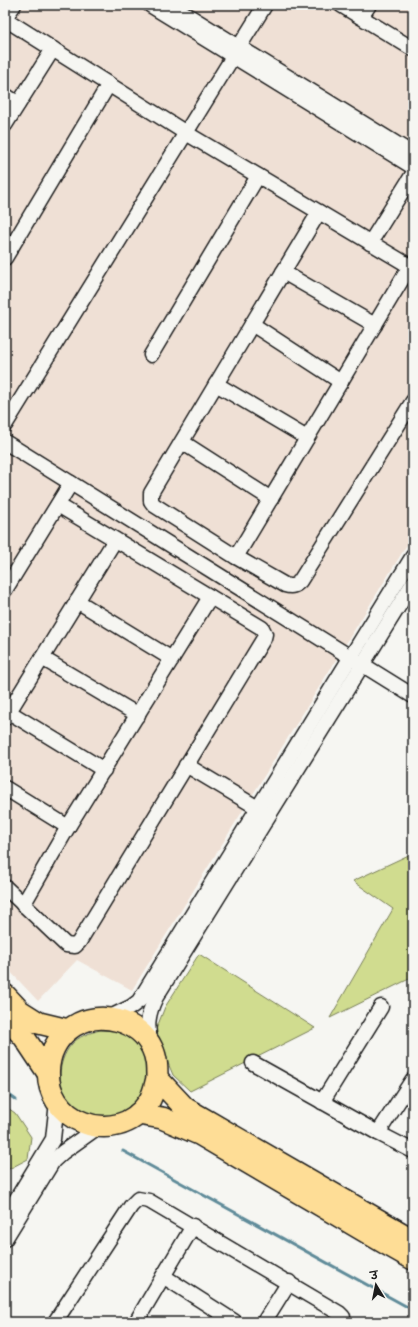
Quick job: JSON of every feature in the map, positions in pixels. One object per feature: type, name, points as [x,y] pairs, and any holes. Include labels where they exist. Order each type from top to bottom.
[{"type":"highway","points":[[5,995],[20,1011],[39,1023],[68,1030]]},
{"type":"highway","points":[[5,1017],[24,1037],[48,1073]]},
{"type":"highway","points":[[94,1018],[108,1018],[126,1023],[141,1033],[152,1047],[157,1062],[158,1078],[154,1092],[148,1104],[138,1114],[126,1122],[112,1126],[98,1127],[74,1119],[64,1112],[50,1088],[48,1073],[50,1057],[57,1043],[68,1030],[80,1023],[94,1018]]},
{"type":"highway","points":[[158,1078],[186,1108],[413,1240]]},
{"type":"highway","points":[[138,1114],[162,1118],[199,1134],[413,1259]]},
{"type":"street","points":[[14,5],[5,19],[186,133],[412,267],[375,325],[236,557]]},
{"type":"street","points":[[150,5],[236,51],[413,154]]},
{"type":"street","points":[[171,5],[236,51],[413,167]]},
{"type":"street","points":[[5,425],[265,5]]},
{"type":"street","points":[[341,5],[413,49]]},
{"type":"street","points":[[361,17],[369,5]]},
{"type":"street","points":[[5,125],[52,49]]},
{"type":"street","points":[[5,258],[109,84]]},
{"type":"street","points":[[5,96],[18,104]]},
{"type":"street","points":[[370,242],[413,174]]},
{"type":"street","points":[[151,355],[258,176]]},
{"type":"street","points":[[319,212],[151,493],[151,501],[154,505],[236,557],[291,587],[300,581],[413,401]]},
{"type":"street","points":[[284,272],[375,325]]},
{"type":"street","points":[[252,324],[341,382]]},
{"type":"street","points":[[216,384],[307,438]]},
{"type":"street","points":[[5,442],[413,696]]},
{"type":"street","points":[[182,442],[271,499]]},
{"type":"street","points":[[5,590],[71,483]]},
{"type":"street","points":[[5,887],[66,945],[75,946],[79,942],[264,638],[265,634],[262,628],[58,505]]},
{"type":"street","points":[[104,770],[7,715],[115,540]]},
{"type":"street","points":[[152,1047],[148,1033],[148,1016],[156,997],[356,661],[413,556]]},
{"type":"street","points":[[108,1018],[131,1007],[139,1001],[258,808],[356,661],[413,583]]},
{"type":"street","points":[[23,905],[68,827],[210,597]]},
{"type":"street","points":[[77,601],[172,659]]},
{"type":"street","points":[[42,658],[138,715]]},
{"type":"street","points":[[186,765],[258,808]]},
{"type":"street","points":[[5,788],[68,827]]},
{"type":"street","points":[[322,1102],[380,1007]]},
{"type":"street","points":[[253,1063],[413,1151]]},
{"type":"street","points":[[378,1133],[413,1079]]},
{"type":"street","points":[[5,1218],[53,1139],[57,1102]]},
{"type":"street","points":[[5,1239],[53,1161],[62,1152],[98,1127]]},
{"type":"street","points":[[55,1322],[138,1199],[149,1201],[289,1282],[340,1313],[343,1317],[343,1322]]},
{"type":"street","points":[[136,1322],[193,1226]]},
{"type":"street","points":[[163,1276],[236,1322]]},
{"type":"street","points":[[264,1322],[289,1282]]},
{"type":"shaded area","points":[[5,5],[413,5],[413,535],[132,990],[77,960],[38,1001],[5,966]]},
{"type":"green space","points":[[413,853],[413,977],[330,1018],[393,909],[353,881]]},
{"type":"green space","points":[[199,954],[315,1028],[190,1091],[173,1075],[155,1032],[165,1007]]},
{"type":"green space","points":[[100,1030],[117,1031],[132,1038],[143,1050],[149,1066],[149,1082],[133,1110],[101,1119],[81,1111],[71,1104],[66,1098],[60,1075],[63,1059],[71,1045],[81,1037]]},
{"type":"green space","points":[[5,1106],[15,1113],[31,1137],[28,1159],[5,1171]]},
{"type":"waterway","points":[[5,1092],[16,1100]]},
{"type":"waterway","points":[[123,1151],[413,1310]]}]
